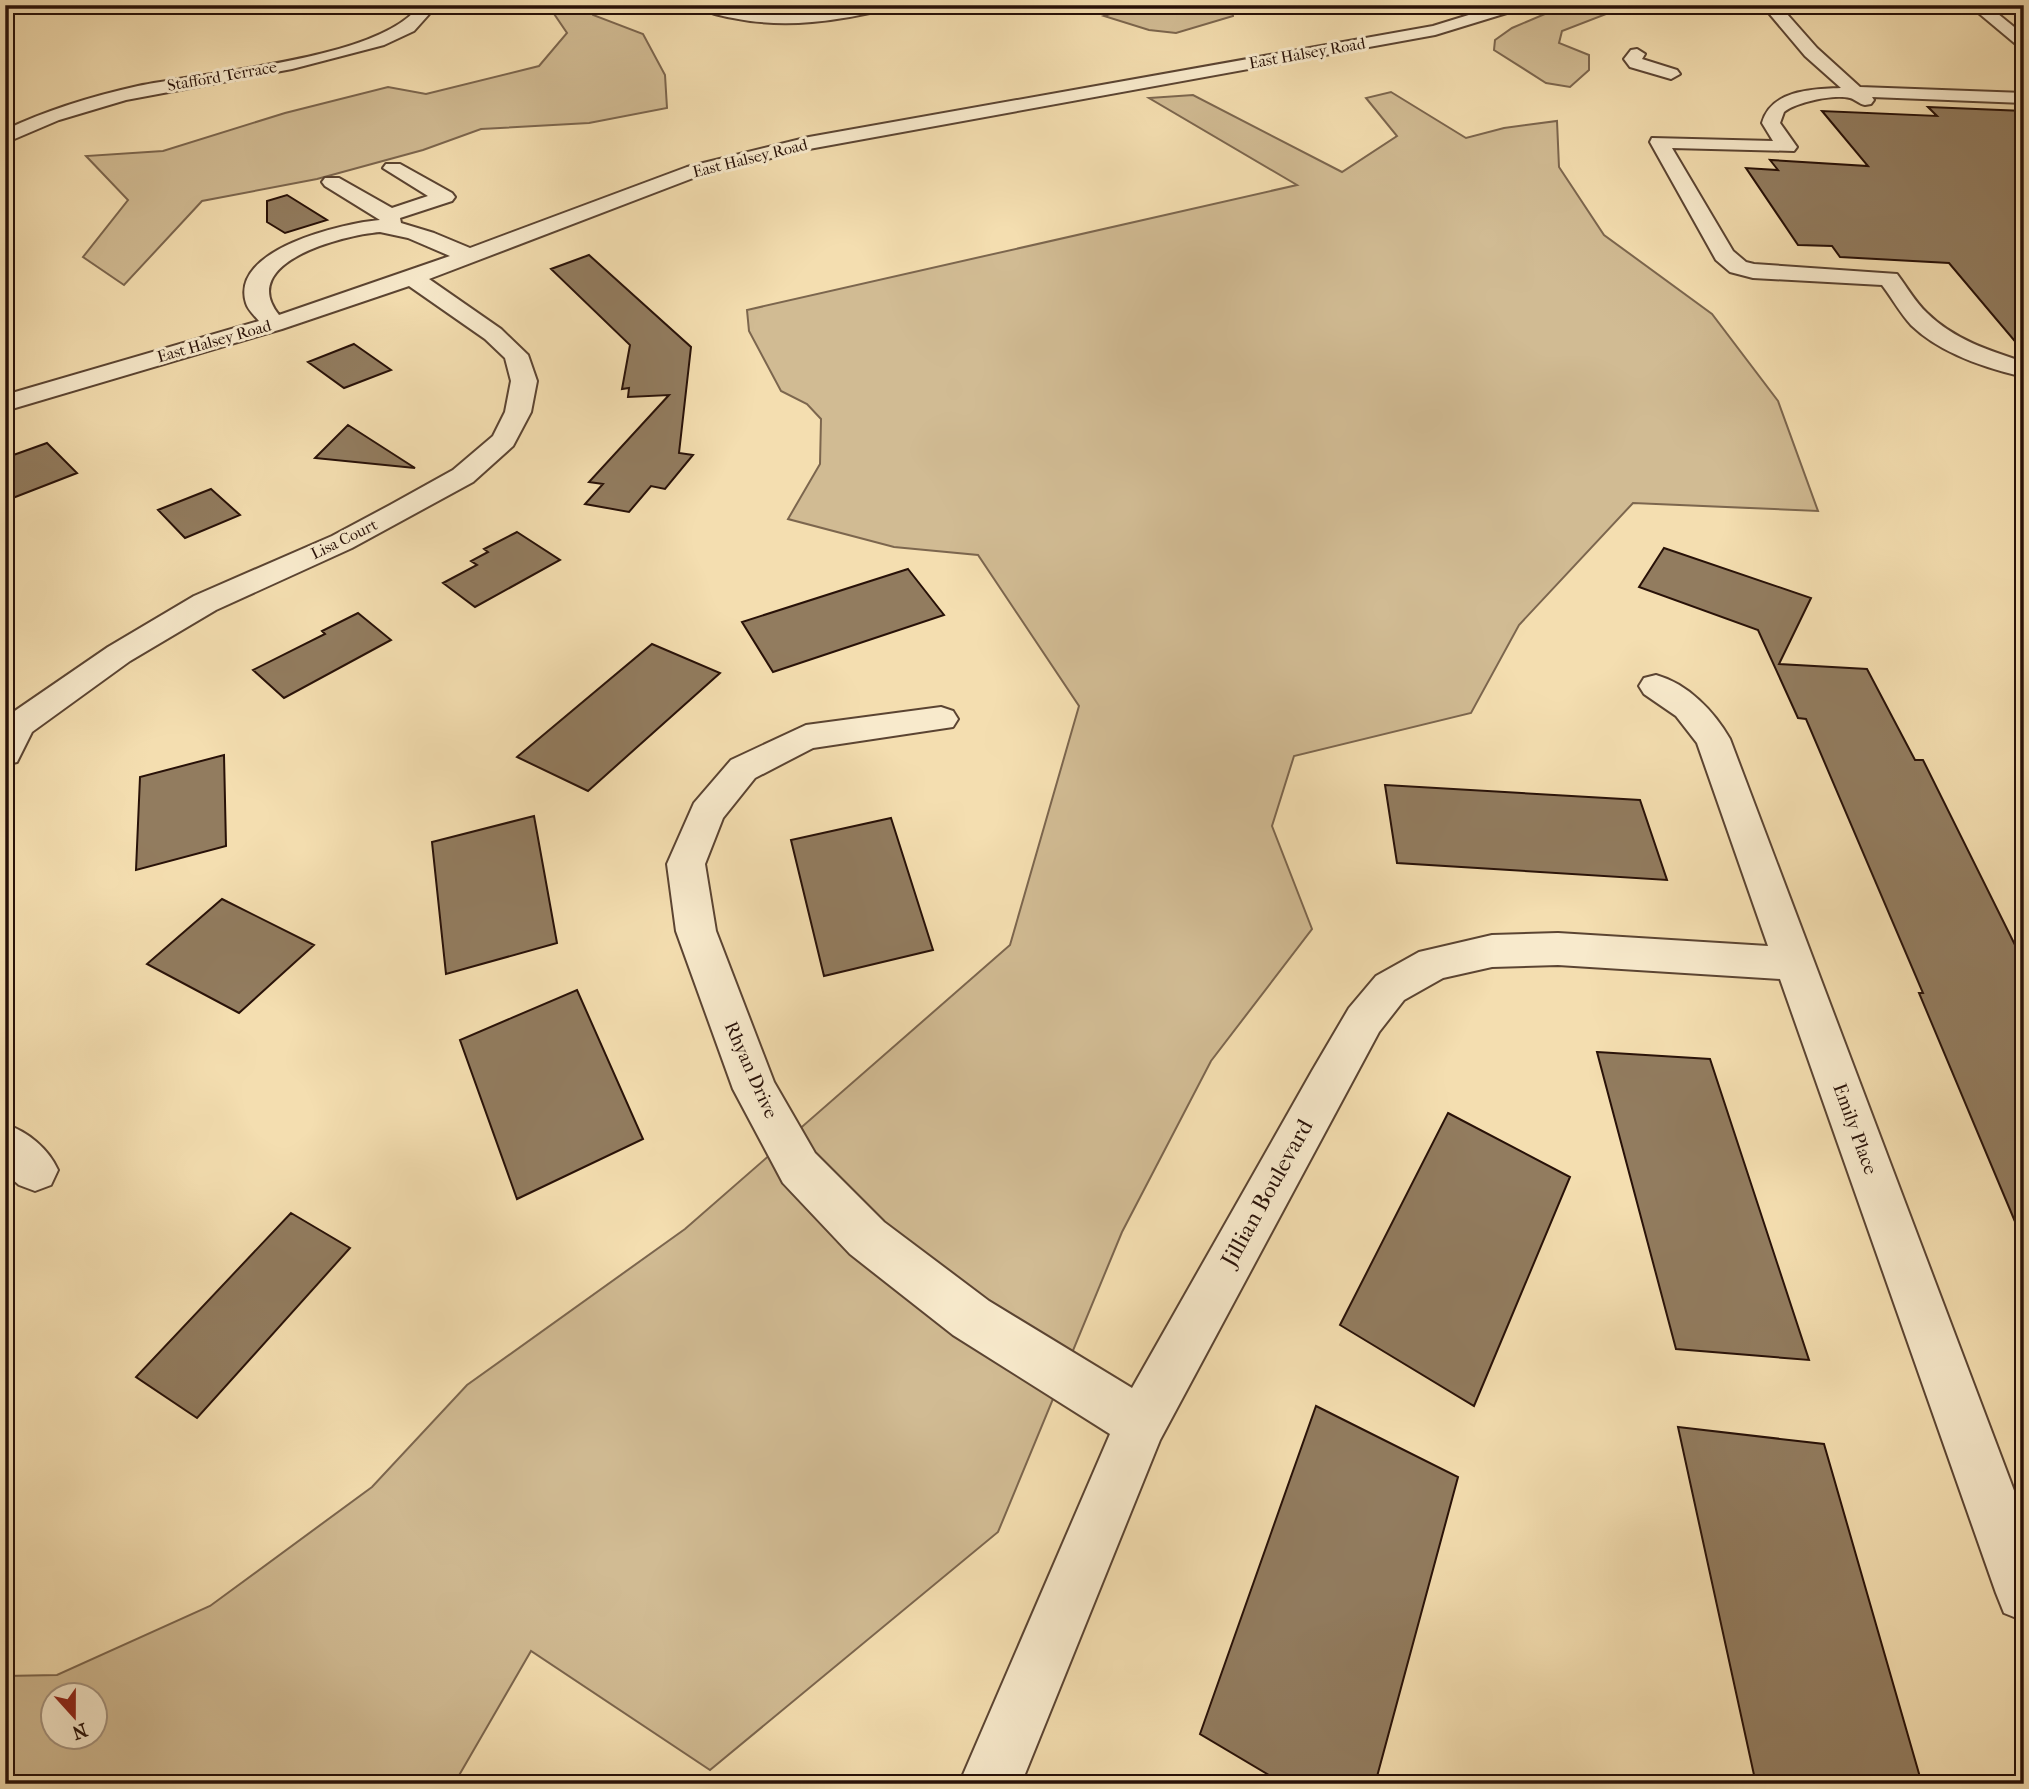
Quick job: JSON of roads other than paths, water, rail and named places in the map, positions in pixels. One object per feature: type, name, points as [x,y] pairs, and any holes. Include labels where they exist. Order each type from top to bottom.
[{"type":"street","name":"Stafford Terrace","points":[[5,137],[70,111],[138,92],[309,61],[362,48],[416,23],[423,12],[418,5]]},
{"type":"street","points":[[705,5],[736,14],[792,18],[828,16],[886,5]]},
{"type":"street","name":"East Halsey Road","points":[[5,403],[274,324],[471,257],[694,171],[735,160],[809,143],[1159,78],[1435,30],[1501,13],[1518,5]]},
{"type":"street","points":[[1770,5],[1811,52],[1874,108],[1924,110]]},
{"type":"street","points":[[1977,5],[2024,43]]},
{"type":"street","points":[[1637,54],[1632,59],[1636,62],[1671,74]]},
{"type":"street","points":[[1834,73],[2024,81]]},
{"type":"street","points":[[2024,99],[1855,92],[1811,95],[1780,105],[1773,113],[1771,123],[1787,147],[1659,142],[1724,255],[1738,267],[1775,273],[1889,279],[1919,318],[1936,332],[1968,349],[2024,370]]},
{"type":"street","points":[[274,324],[262,313],[255,298],[257,283],[268,267],[286,254],[316,240],[390,221],[445,198],[393,167]]},
{"type":"street","points":[[332,182],[390,221],[471,257]]},
{"type":"street","name":"Lisa Court","points":[[9,734],[119,654],[194,609],[342,542],[400,511],[463,476],[504,440],[518,412],[524,381],[516,355],[493,334],[412,278]]},
{"type":"street","name":"Emily Place","points":[[1656,686],[1688,708],[1713,739],[2024,1593]]},
{"type":"street","name":"Rhyan Drive","points":[[942,719],[806,737],[743,769],[707,812],[686,864],[696,931],[755,1089],[799,1168],[867,1238],[971,1318],[1141,1423]]},
{"type":"street","name":"Jillian Boulevard","points":[[990,1784],[1141,1423],[1327,1084],[1364,1020],[1390,988],[1433,964],[1492,951],[1558,949],[1796,964]]}]
